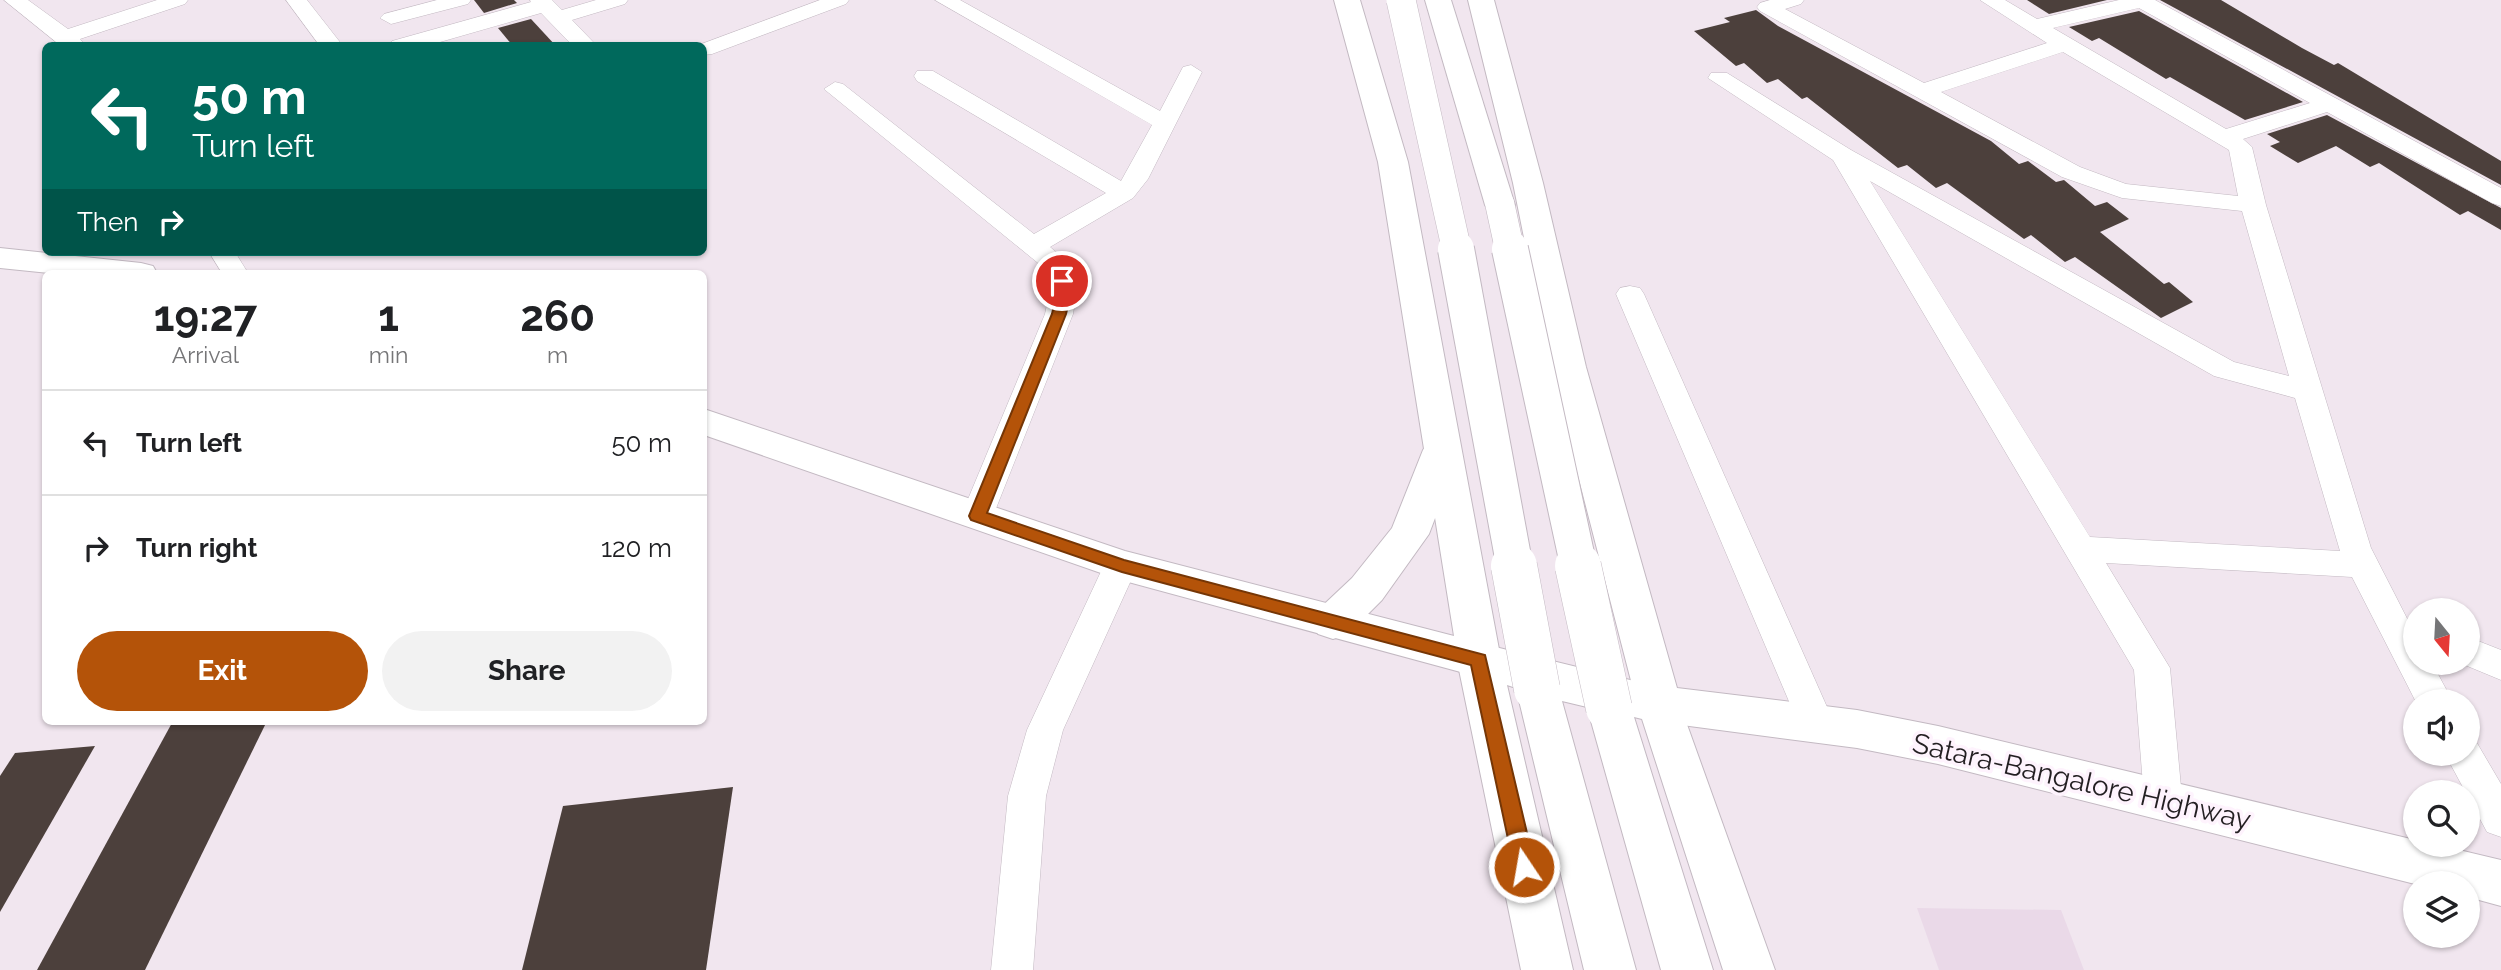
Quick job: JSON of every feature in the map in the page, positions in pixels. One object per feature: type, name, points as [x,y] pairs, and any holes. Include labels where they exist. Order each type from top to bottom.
[{"type":"main road","points":[[1347,0],[1393,162],[1479,660],[1547,970]]},
{"type":"main road","points":[[1401,0],[1452,231],[1537,689],[1610,970]]},
{"type":"main road","points":[[1438,0],[1500,205],[1609,708],[1687,970]]},
{"type":"main road","points":[[1481,0],[1528,183],[1568,367],[1659,704],[1749,970]]},
{"type":"main road","points":[[0,258],[113,270]]},
{"type":"main road","name":"Satara-Bangalore Highway","points":[[707,423],[1122,565],[1562,684],[1659,704],[1857,729],[1938,746],[2163,798],[2501,883]]},
{"type":"main road","points":[[1334,622],[1367,589],[1409,534],[1442,450]]},
{"type":"street","points":[[14,0],[47,20],[70,41],[177,0]]},
{"type":"street","points":[[296,0],[329,42]]},
{"type":"street","points":[[404,42],[386,9],[461,0]]},
{"type":"street","points":[[412,42],[547,8],[618,0]]},
{"type":"street","points":[[707,48],[839,0]]},
{"type":"street","points":[[1794,0],[1767,7],[2071,172],[2122,191],[2253,205]]},
{"type":"street","points":[[1990,0],[2240,147],[2253,205],[2355,548],[2363,565],[2400,621],[2429,689]]},
{"type":"street","points":[[2035,26],[2141,1],[2501,198]]},
{"type":"street","points":[[954,2],[1163,122]]},
{"type":"street","points":[[432,3],[457,30]]},
{"type":"street","points":[[547,8],[582,42]]},
{"type":"street","points":[[1922,92],[2065,44]]},
{"type":"street","points":[[1034,246],[1054,229],[1124,192],[1136,178],[1191,72]]},
{"type":"street","points":[[925,76],[1124,192]]},
{"type":"street","points":[[1719,78],[1842,155],[2224,369],[2308,391]]},
{"type":"street","points":[[835,89],[1034,246],[1048,258],[1062,281],[1063,297],[977,516]]},
{"type":"street","points":[[2223,137],[2330,104]]},
{"type":"street","points":[[1842,155],[2152,668],[2163,798]]},
{"type":"street","points":[[1630,294],[1818,725]]},
{"type":"street","points":[[2080,549],[2363,565]]},
{"type":"street","points":[[1012,970],[1027,796],[1034,770],[1045,730],[1122,565]]},
{"type":"street","points":[[2480,656],[2501,666]]},
{"type":"street","points":[[2471,766],[2501,820]]},
{"type":"shaded area","points":[[1917,908],[2061,910],[2084,970],[1939,970]]},
{"type":"building","points":[[474,0],[514,0],[517,3],[484,13]]},
{"type":"building","points":[[2027,0],[2107,0],[2049,14]]},
{"type":"building","points":[[2160,0],[2221,0],[2302,48],[2334,65],[2338,63],[2501,161],[2501,185]]},
{"type":"building","points":[[1756,10],[1778,26],[1991,141],[2019,164],[2028,161],[2056,182],[2064,180],[2095,206],[2107,202],[2129,219],[2100,232],[2164,284],[2169,282],[2193,302],[2161,318],[2075,257],[2065,262],[2031,235],[2024,239],[1947,183],[1936,188],[1907,165],[1898,168],[1807,97],[1802,99],[1778,79],[1767,83],[1744,63],[1736,66],[1694,31],[1730,22],[1724,18]]},
{"type":"building","points":[[2139,11],[2303,102],[2245,120],[2170,77],[2166,79],[2099,38],[2092,41],[2069,27]]},
{"type":"building","points":[[531,19],[552,42],[510,42],[498,28]]},
{"type":"building","points":[[2327,115],[2501,208],[2501,230],[2468,211],[2460,215],[2379,163],[2370,167],[2336,146],[2298,163],[2270,146],[2280,142],[2267,134]]},
{"type":"building","points":[[171,725],[265,725],[145,970],[37,970]]},
{"type":"building","points":[[95,746],[0,912],[0,776],[15,753]]},
{"type":"building","points":[[733,787],[706,970],[522,970],[563,806]]},
{"type":"route","points":[[1062,281],[1063,297],[1059,314],[977,516],[1122,565],[1479,660],[1524,867]]}]
